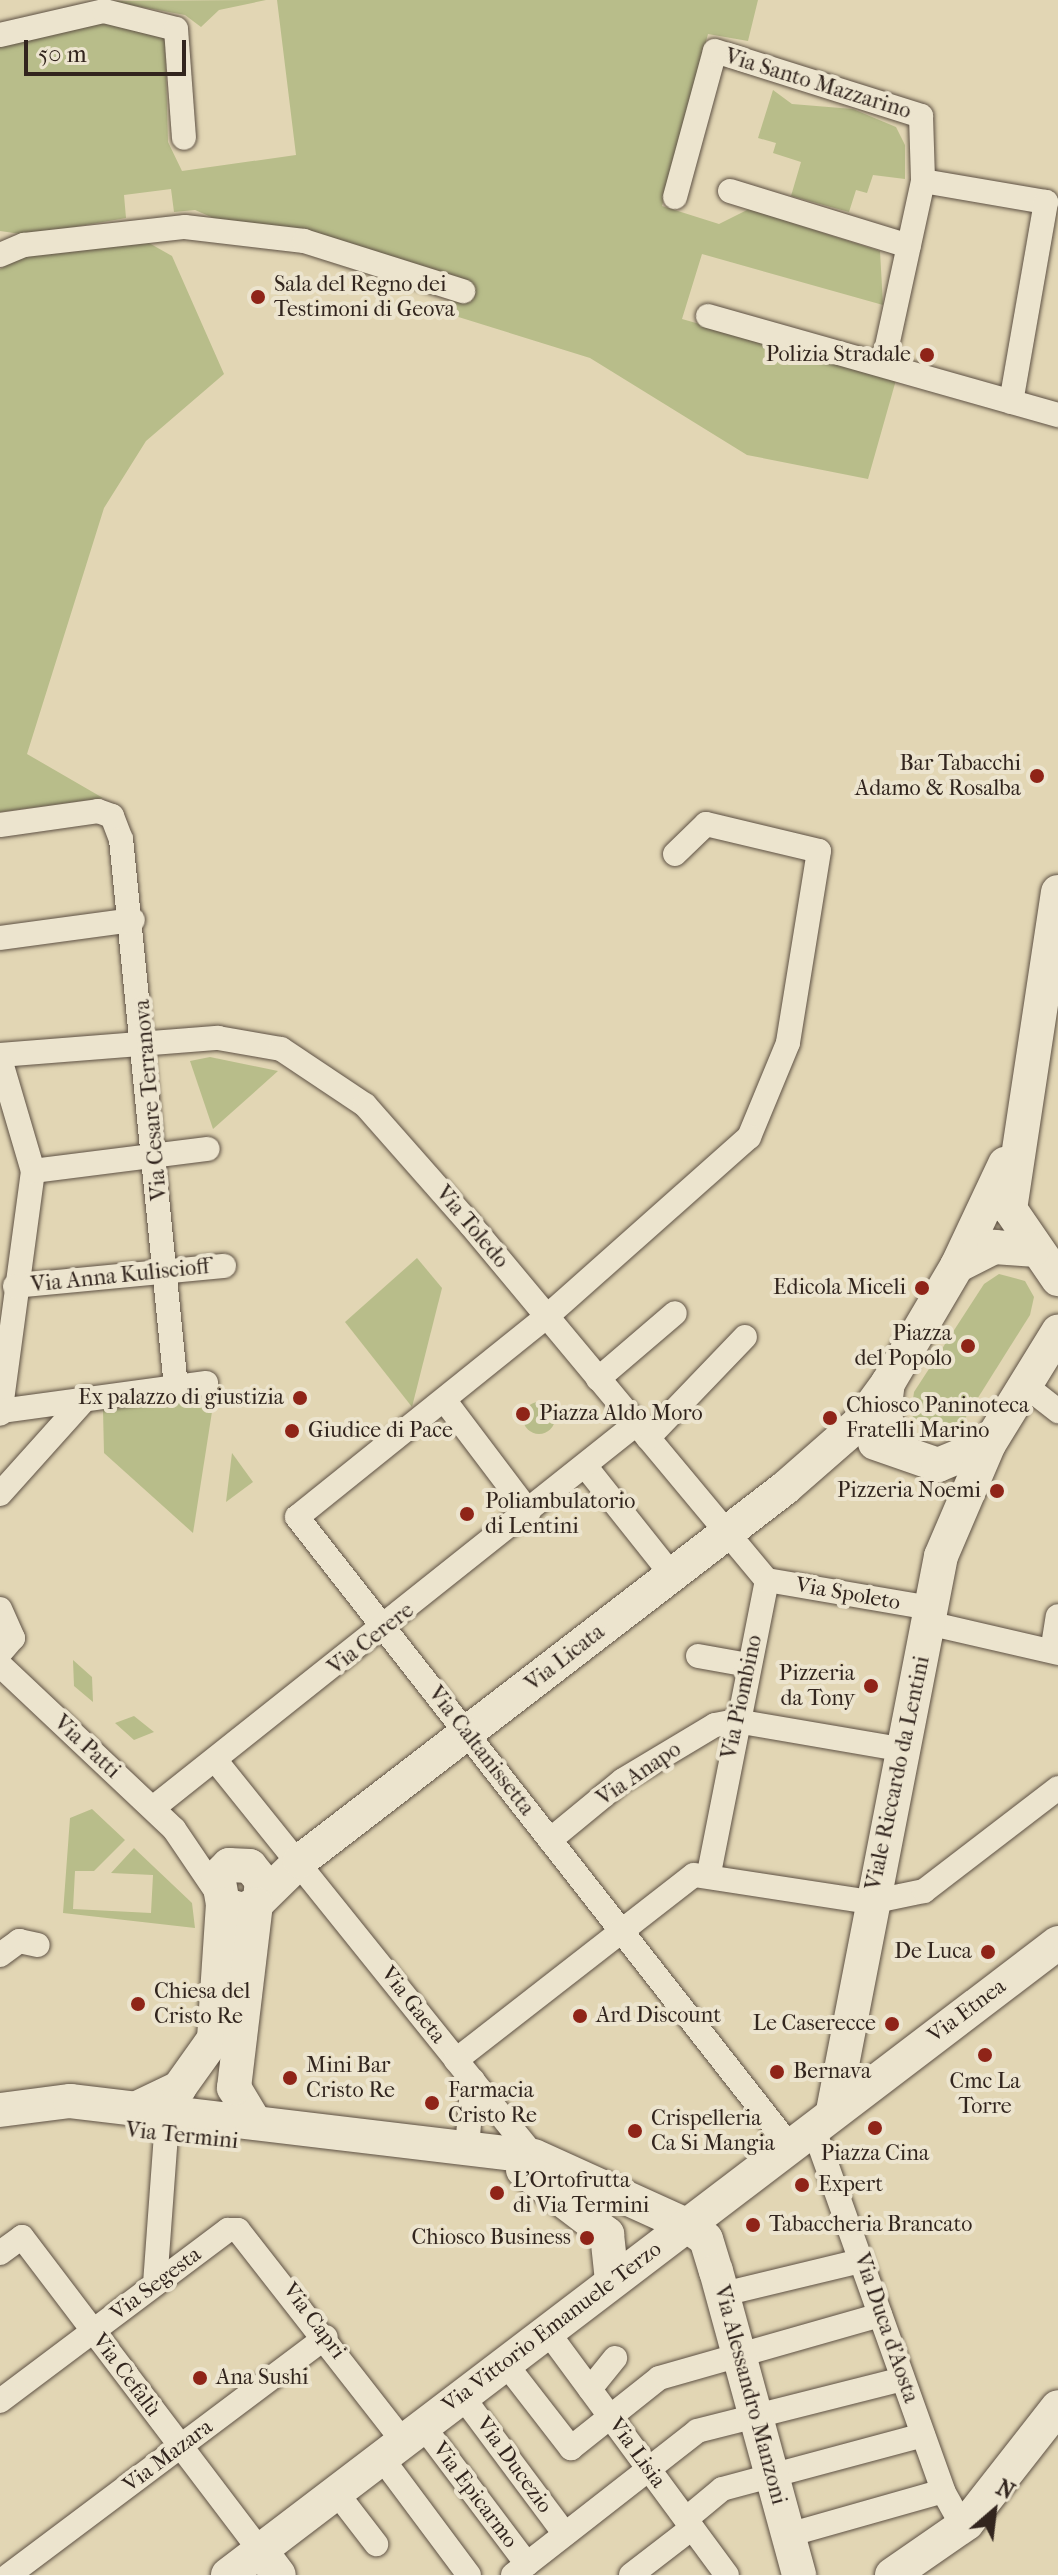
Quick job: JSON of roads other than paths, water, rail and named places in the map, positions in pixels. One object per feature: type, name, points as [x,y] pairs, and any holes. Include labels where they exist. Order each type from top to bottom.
[{"type":"main road","points":[[1048,1260],[1010,1209],[1017,1134],[1046,1045],[1058,892]]},
{"type":"main road","name":"Via Licata","points":[[241,1889],[300,1861],[729,1534],[827,1453],[888,1383],[957,1266],[1017,1134]]},
{"type":"main road","points":[[957,1266],[994,1247],[1048,1260]]},
{"type":"main road","name":"Viale Riccardo da Lentini","points":[[812,2128],[842,2059],[941,1556],[989,1444],[1058,1332]]},
{"type":"main road","points":[[888,1383],[884,1414],[905,1453],[941,1497],[941,1556]]},
{"type":"main road","points":[[827,1453],[857,1444],[951,1463],[989,1444]]},
{"type":"main road","points":[[232,2121],[208,2075],[241,1889]]},
{"type":"main road","points":[[232,2121],[241,1889]]},
{"type":"main road","name":"Via Etnea","points":[[876,2079],[1058,1943]]},
{"type":"main road","points":[[162,2111],[214,2039]]},
{"type":"main road","points":[[842,2059],[876,2079]]},
{"type":"main road","name":"Via Vittorio Emanuele Terzo","points":[[228,2575],[270,2562],[336,2492],[398,2435],[462,2396],[876,2079]]},
{"type":"main road","name":"Via Termini","points":[[8,2109],[71,2124],[162,2111],[232,2121],[299,2149],[350,2139],[467,2147],[534,2156],[686,2225]]},
{"type":"main road","name":"Via Termini","points":[[467,2147],[516,2166],[588,2213],[612,2247],[612,2281]]},
{"type":"main road","points":[[634,2201],[725,2194]]},
{"type":"main road","name":"Via Alessandro Manzoni","points":[[686,2225],[706,2239],[799,2575]]},
{"type":"main road","points":[[892,2575],[963,2527],[1058,2407]]},
{"type":"street","points":[[0,35],[104,11],[176,29],[184,138]]},
{"type":"street","name":"Via Santo Mazzarino","points":[[675,197],[715,51],[921,116],[923,181]]},
{"type":"street","points":[[883,365],[923,181],[1046,202],[1011,402]]},
{"type":"street","points":[[730,191],[909,246]]},
{"type":"street","points":[[0,255],[24,245],[185,227],[304,241],[463,291]]},
{"type":"street","points":[[708,316],[1058,415]]},
{"type":"street","name":"Via Cesare Terranova","points":[[0,825],[98,811],[112,816],[133,920],[147,1042],[176,1387]]},
{"type":"street","points":[[529,1512],[445,1401],[546,1317],[749,1137],[788,1043],[819,851],[706,824],[675,854]]},
{"type":"street","points":[[0,938],[133,920]]},
{"type":"street","name":"Via Toledo","points":[[0,1057],[147,1042],[249,1040],[334,1078],[546,1317],[729,1534]]},
{"type":"street","points":[[0,1057],[8,1109],[33,1171],[11,1272],[0,1412],[206,1383]]},
{"type":"street","points":[[33,1171],[208,1149]]},
{"type":"street","name":"Via Anna Kuliscioff","points":[[11,1272],[168,1271],[224,1266]]},
{"type":"street","points":[[598,1379],[675,1313]]},
{"type":"street","name":"Via Cerere","points":[[153,1808],[385,1629],[586,1467],[642,1431],[745,1337]]},
{"type":"street","points":[[1026,1386],[1058,1411]]},
{"type":"street","points":[[0,1494],[86,1398]]},
{"type":"street","name":"Via Caltanissetta","points":[[445,1401],[297,1517],[762,2112]]},
{"type":"street","points":[[586,1467],[672,1575]]},
{"type":"street","points":[[729,1534],[767,1580]]},
{"type":"street","name":"Via Spoleto","points":[[767,1580],[929,1615],[1056,1650]]},
{"type":"street","name":"Via Piombino","points":[[709,1873],[736,1721],[767,1580]]},
{"type":"street","points":[[0,1609],[13,1638],[0,1653]]},
{"type":"street","points":[[1056,1650],[1058,1616]]},
{"type":"street","points":[[698,1656],[748,1665]]},
{"type":"street","name":"Via Patti","points":[[0,1665],[174,1829]]},
{"type":"street","points":[[736,1721],[905,1750]]},
{"type":"street","name":"Via Anapo","points":[[550,1840],[623,1780],[715,1725],[736,1721]]},
{"type":"street","name":"Via Gaeta","points":[[216,1761],[272,1826],[456,2060],[694,1875],[709,1873]]},
{"type":"street","points":[[709,1873],[871,1902],[924,1891],[1058,1788]]},
{"type":"street","points":[[174,1829],[241,1889]]},
{"type":"street","points":[[174,1829],[241,1889]]},
{"type":"street","points":[[0,1955],[19,1941],[38,1945]]},
{"type":"street","points":[[456,2060],[534,2156]]},
{"type":"street","points":[[467,2147],[473,2080]]},
{"type":"street","points":[[155,2284],[162,2111]]},
{"type":"street","name":"Via Duca d'Aosta","points":[[762,2112],[812,2128],[943,2491],[963,2527]]},
{"type":"street","name":"Via Segesta","points":[[0,2401],[155,2284],[238,2230]]},
{"type":"street","name":"Via Capri","points":[[238,2230],[326,2337],[398,2435]]},
{"type":"street","name":"Via Cefalù","points":[[0,2253],[22,2237],[179,2447],[270,2562]]},
{"type":"street","points":[[723,2294],[860,2261]]},
{"type":"street","points":[[505,2363],[571,2448],[659,2378],[880,2315]]},
{"type":"street","name":"Via Lisia","points":[[547,2331],[727,2575]]},
{"type":"street","name":"Via Mazara","points":[[9,2575],[326,2337]]},
{"type":"street","points":[[590,2389],[615,2358]]},
{"type":"street","points":[[520,2570],[697,2431],[903,2379]]},
{"type":"street","name":"Via Ducezio","points":[[462,2396],[565,2534]]},
{"type":"street","points":[[398,2435],[469,2575]]},
{"type":"street","name":"Via Epicarmo","points":[[398,2435],[520,2570]]},
{"type":"street","points":[[631,2575],[722,2489],[923,2435]]},
{"type":"street","points":[[788,2535],[943,2491]]},
{"type":"street","points":[[336,2492],[376,2544]]},
{"type":"place","name":"Sala del Regno dei Testimoni di Geova","points":[[258,297]]},
{"type":"place","name":"Polizia Stradale","points":[[927,355]]},
{"type":"place","name":"Bar Tabacchi Adamo & Rosalba","points":[[1037,776]]},
{"type":"place","name":"Edicola Miceli","points":[[922,1288]]},
{"type":"place","name":"Piazza del Popolo","points":[[968,1346]]},
{"type":"place","name":"Ex palazzo di giustizia","points":[[300,1398]]},
{"type":"place","name":"Piazza Aldo Moro","points":[[523,1414]]},
{"type":"place","name":"Chiosco Paninoteca Fratelli Marino","points":[[830,1418]]},
{"type":"place","name":"Giudice di Pace","points":[[292,1431]]},
{"type":"place","name":"Pizzeria Noemi","points":[[997,1491]]},
{"type":"place","name":"Poliambulatorio di Lentini","points":[[467,1514]]},
{"type":"place","name":"Pizzeria da Tony","points":[[871,1686]]},
{"type":"place","name":"De Luca","points":[[988,1952]]},
{"type":"place","name":"Chiesa del Cristo Re","points":[[138,2004]]},
{"type":"place","name":"Ard Discount","points":[[580,2016]]},
{"type":"place","name":"Le Caserecce","points":[[892,2024]]},
{"type":"place","name":"Cmc La Torre","points":[[985,2055]]},
{"type":"place","name":"Bernava","points":[[777,2072]]},
{"type":"place","name":"Mini Bar Cristo Re","points":[[290,2078]]},
{"type":"place","name":"Farmacia Cristo Re","points":[[432,2103]]},
{"type":"place","name":"Piazza Cina","points":[[875,2128]]},
{"type":"place","name":"Crispelleria Ca Si Mangia","points":[[635,2131]]},
{"type":"place","name":"Expert","points":[[802,2185]]},
{"type":"place","name":"L'Ortofrutta di Via Termini","points":[[497,2193]]},
{"type":"place","name":"Tabaccheria Brancato","points":[[753,2225]]},
{"type":"place","name":"Chiosco Business","points":[[587,2238]]},
{"type":"place","name":"Ana Sushi","points":[[200,2378]]}]
